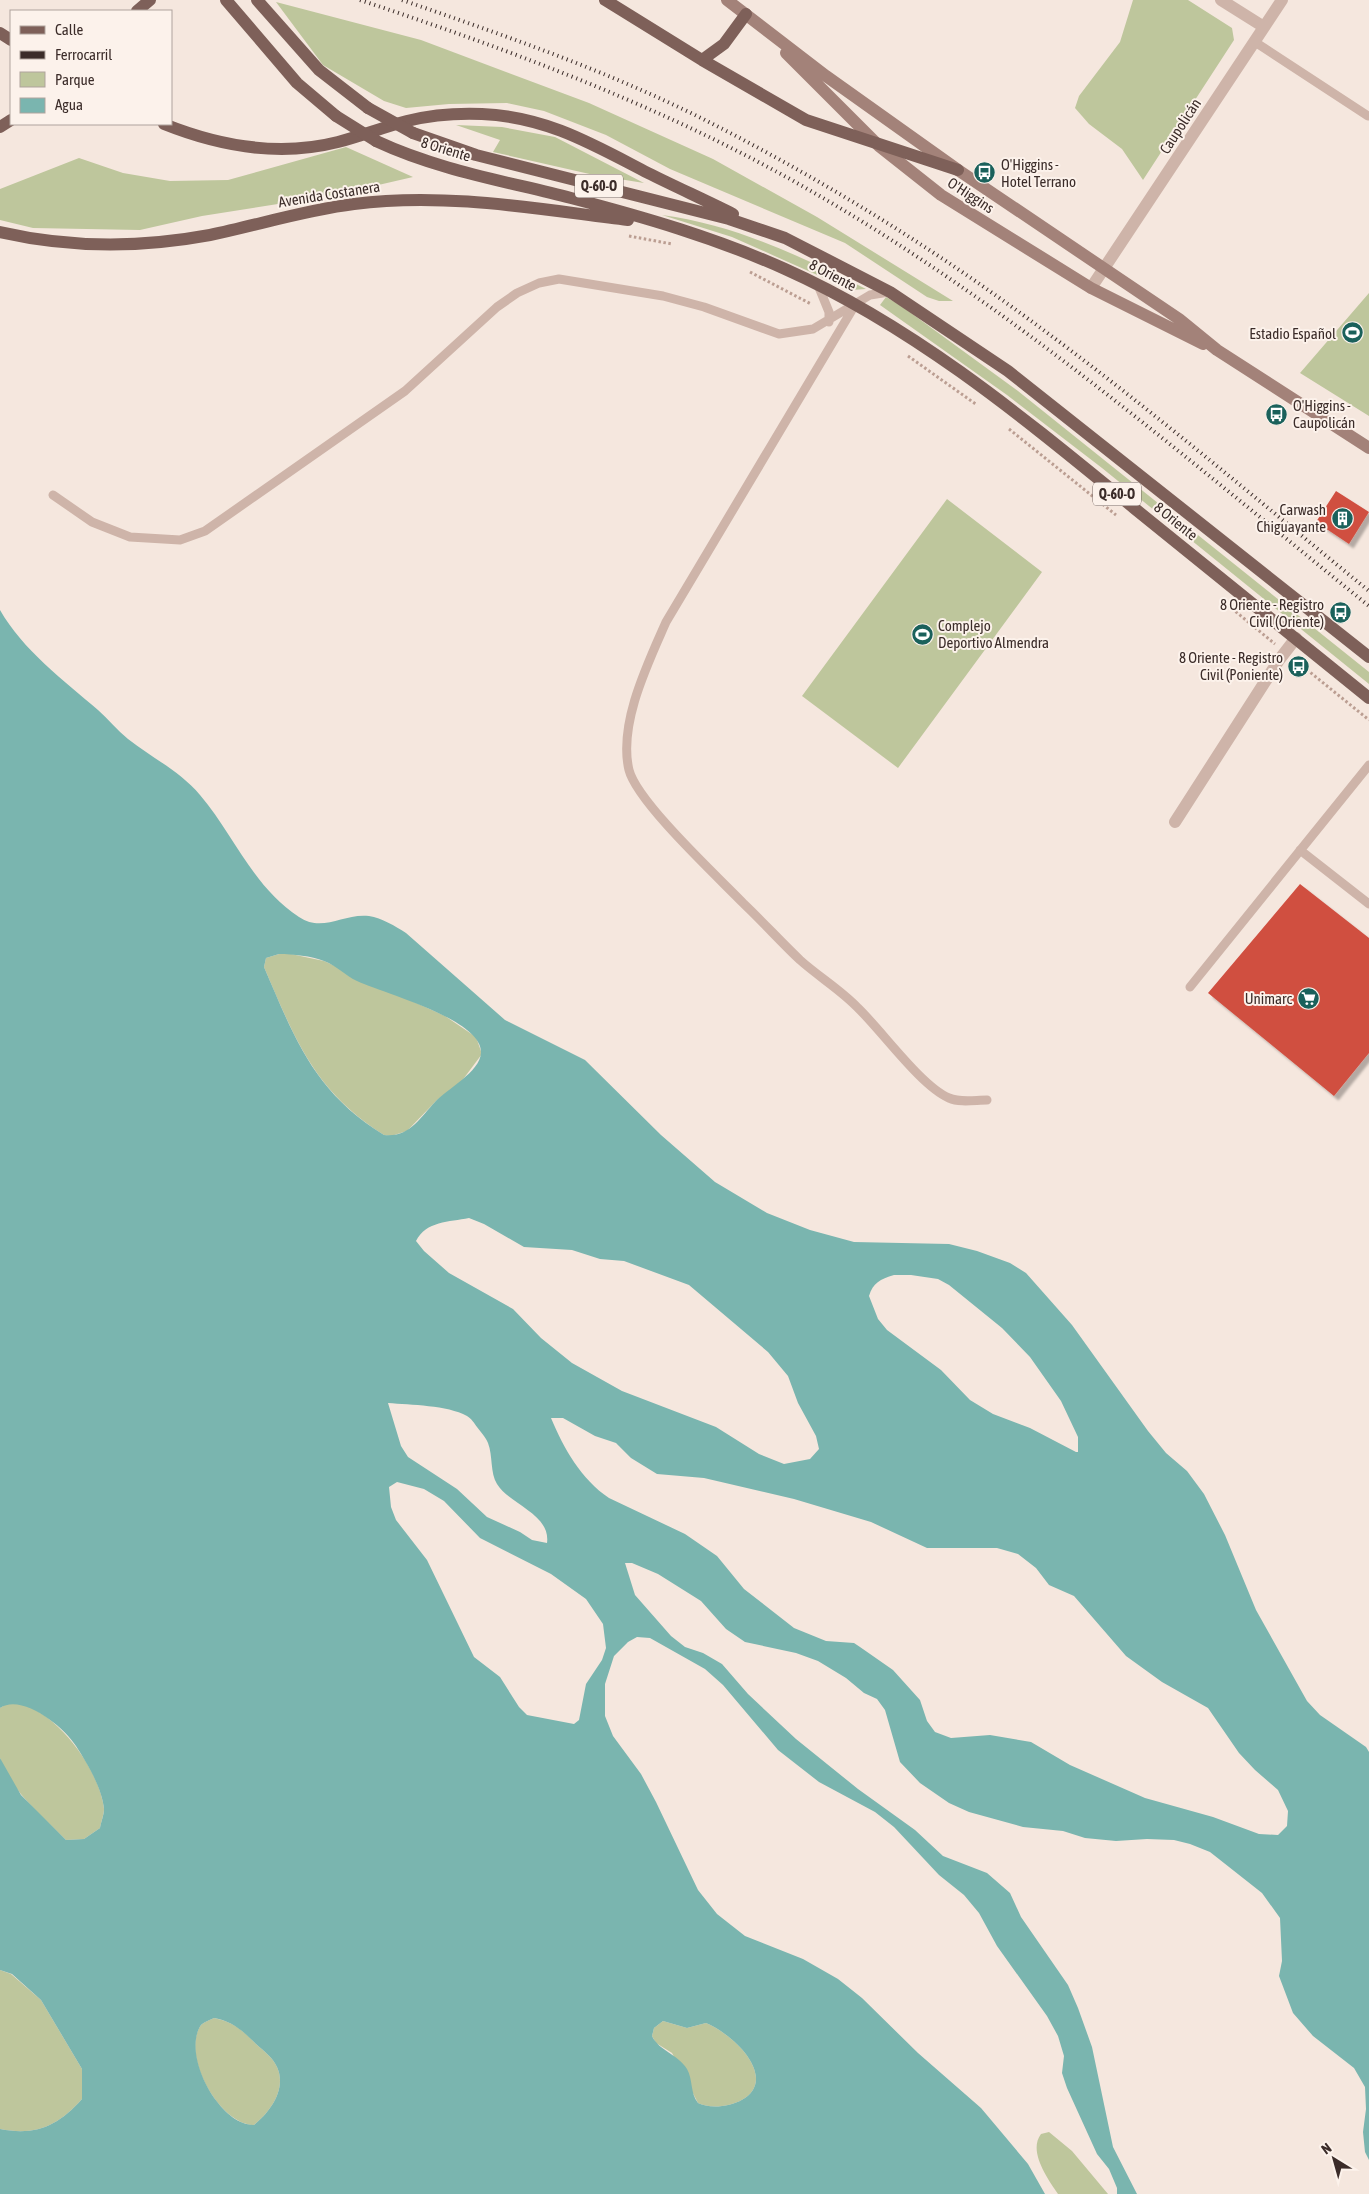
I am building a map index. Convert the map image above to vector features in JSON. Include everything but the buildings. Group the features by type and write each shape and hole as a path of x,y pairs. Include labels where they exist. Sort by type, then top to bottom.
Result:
{"main road":[{"path":"138,10 150,0"},
{"name":"8 Oriente","path":"226,0 297,83 336,116 376,141 440,166 570,198 665,225 742,250 818,285 914,339 1021,416 1369,698"},
{"name":"8 Oriente","path":"257,0 319,70 368,108 413,133 476,155 702,211 785,238 890,292 1008,371 1369,657"},
{"path":"605,0 702,60 806,120 879,146 958,170"},
{"name":"O'Higgins","path":"727,0 826,76 958,170 1179,319 1217,350 1369,448"},
{"path":"702,60 724,44 746,14"},
{"name":"O'Higgins","path":"746,14 879,146 940,195 1091,288 1217,350"},
{"path":"167,125 226,144 274,149 337,143 425,118 453,114 514,118 547,125 583,138 648,173 785,238"},
{"name":"Avenida Costanera","path":"0,232 70,243 143,244 209,235 328,208 378,201 424,199 484,202 665,225"}],"street":[{"path":"1220,0 1264,28"},
{"name":"Caupolicán","path":"1091,288 1282,0"},
{"path":"1175,822 1296,638"}],"lane":[{"path":"1255,42 1368,116"},
{"path":"53,495 92,522 130,536 180,540 205,531 405,391 497,307 517,293 539,283 559,279 663,296 704,307 779,334 813,329 855,306 870,295 890,292"},
{"path":"818,285 827,308 828,322"},
{"path":"855,306 666,622 648,664 632,713 627,738 627,756 630,772 641,792 683,842 800,960 858,1007 928,1083 949,1098 964,1101 987,1100"},
{"path":"1190,987 1369,765"},
{"path":"1300,850 1369,904"}],"path":[{"path":"622,235 676,244"},
{"path":"748,271 811,304 821,304 827,308"},
{"path":"901,352 982,408"},
{"path":"1005,426 1119,518"},
{"path":"1217,596 1369,720"}],"green space":[{"path":"1133,0 1188,0 1232,28 1234,40 1143,180 1122,149 1089,124 1075,108 1079,96 1120,42"},
{"path":"276,2 421,40 589,103 713,159 817,217 953,301 939,301 927,297 845,243 670,169 606,135 544,111 507,103 449,104 406,108 384,101 323,65"},
{"path":"456,125 502,127 555,137 644,183 594,175 493,152 500,140"},
{"path":"346,147 413,177 335,195 202,216 140,230 33,228 0,220 0,189 79,158 123,173 170,181 228,180"},
{"path":"662,215 716,226 767,243 866,289 851,290 732,237"},
{"name":"Estadio Español","path":"1369,293 1369,416 1300,373"},
{"path":"886,297 900,305 1018,391 1369,672 1369,684 1102,468 1007,395 880,305"},
{"name":"Complejo Deportivo Almendra","path":"947,499 1042,572 898,768 802,696"},
{"path":"279,954 291,954 324,961 445,1016 476,1037 482,1054 461,1082 437,1100 407,1131 391,1136 384,1135 360,1118 340,1100 309,1062 286,1017 264,967 266,958"},
{"path":"6,1704 21,1704 49,1719 63,1732 86,1762 101,1794 104,1813 100,1828 84,1839 66,1840 28,1802 5,1770 0,1758 0,1708"},
{"path":"0,1970 11,1974 41,2000 82,2069 82,2099 55,2122 35,2130 13,2131 0,2129"},
{"path":"214,2018 232,2024 242,2031 268,2055 277,2067 280,2075 278,2092 271,2107 254,2125 241,2122 228,2114 207,2086 200,2070 196,2053 196,2038 201,2025"},
{"path":"663,2021 687,2028 706,2023 730,2038 745,2053 754,2069 755,2087 750,2094 725,2106 706,2106 698,2103 672,2053 656,2043 652,2036 654,2028"},
{"path":"1049,2132 1072,2151 1108,2194 1058,2194 1044,2172 1038,2156 1037,2148 1041,2134"}],"water":[{"path":"0,610 9,625 44,664 98,710 128,739 192,786 212,810 256,876 283,905 299,917 316,923 325,923 350,917 369,916 384,920 406,933 505,1020 585,1060 661,1135 715,1182 767,1213 810,1230 854,1242 949,1244 977,1251 1010,1263 1026,1273 1072,1325 1148,1431 1166,1453 1187,1471 1204,1494 1225,1535 1256,1610 1307,1701 1320,1715 1366,1747 1369,1752 1369,2160 1365,2152 1363,2132 1366,2109 1365,2087 1354,2068 1313,2036 1293,2013 1279,1976 1282,1961 1280,1918 1262,1893 1210,1852 1190,1844 1174,1840 1116,1841 1085,1838 1063,1831 1023,1827 969,1812 949,1803 920,1783 900,1762 885,1710 877,1699 864,1693 846,1678 818,1661 796,1653 745,1642 726,1629 701,1601 658,1574 632,1563 625,1563 635,1595 671,1636 685,1647 703,1653 722,1664 748,1694 796,1739 858,1789 915,1830 943,1856 987,1873 1010,1893 1021,1917 1068,1985 1078,2008 1092,2047 1113,2147 1137,2194 1117,2194 1117,2188 1109,2169 1097,2154 1067,2088 1062,2073 1064,2056 1058,2036 1047,2016 997,1946 979,1913 964,1895 939,1875 894,1827 875,1812 819,1782 778,1750 723,1685 705,1669 650,1638 637,1637 628,1642 614,1656 605,1684 605,1716 613,1736 641,1774 656,1802 698,1890 717,1914 745,1936 803,1959 838,1979 862,1998 918,2053 981,2108 1028,2164 1045,2194 0,2194 0,2129 13,2131 35,2130 46,2127 64,2116 82,2099 82,2069 41,2000 12,1974 0,1970 0,1758 21,1795 66,1840 84,1839 100,1828 104,1809 97,1784 89,1768 76,1746 62,1730 31,1708 9,1705 0,1708","holes":["279,954 290,954 324,961 357,981 449,1018 466,1029 477,1041 481,1053 479,1060 475,1067 440,1097 413,1126 400,1133 384,1135 340,1101 323,1082 297,1040 264,967 266,958","469,1218 484,1224 524,1247 572,1250 600,1259 624,1261 689,1285 768,1352 788,1376 798,1403 816,1436 819,1449 810,1459 784,1464 759,1454 716,1427 622,1391 572,1363 541,1338 513,1309 449,1273 424,1251 416,1241 420,1234 439,1224","894,1275 911,1275 938,1279 949,1285 1002,1328 1030,1357 1061,1401 1078,1437 1078,1452 1030,1428 993,1414 970,1400 941,1370 887,1330 878,1319 869,1296 875,1285 885,1278","388,1403 439,1408 459,1412 467,1416 473,1421 488,1443 493,1475 497,1484 510,1498 528,1510 543,1524 547,1543 532,1540 520,1532 487,1517 457,1489 408,1457 401,1446","551,1418 563,1418 595,1436 616,1443 631,1458 657,1474 704,1478 794,1499 871,1522 927,1548 997,1548 1018,1554 1036,1568 1049,1585 1074,1596 1126,1656 1162,1682 1208,1708 1239,1753 1278,1790 1288,1811 1287,1826 1278,1835 1259,1834 1213,1817 1145,1798 1070,1765 1031,1742 990,1735 951,1738 935,1732 927,1721 920,1700 893,1670 854,1643 826,1641 794,1628 744,1589 717,1556 685,1534 609,1498 599,1490 582,1473 562,1441","397,1482 424,1489 444,1501 480,1538 551,1574 586,1599 603,1624 606,1648 602,1660 586,1684 579,1720 574,1724 527,1715 519,1707 500,1677 474,1657 427,1560 396,1520 391,1507 389,1487","214,2018 226,2021 237,2027 268,2055 277,2067 280,2075 278,2092 266,2114 254,2125 241,2122 229,2114 217,2102 207,2087 196,2053 196,2038 201,2025","663,2021 687,2028 706,2023 730,2038 745,2053 754,2069 755,2087 743,2099 725,2106 706,2106 698,2103 695,2099 687,2069 679,2060 659,2045 652,2036 654,2028"]}],"railway":[{"path":"360,0 531,60 642,106 751,158 879,232 953,281 1095,385 1369,606"},
{"path":"402,0 553,54 665,101 779,159 894,227 969,276 1098,371 1369,591"}],"place":[{"name":"O'Higgins - Hotel Terrano","path":"985,173"},
{"name":"Estadio Español","path":"1352,333"},
{"name":"O'Higgins - Caupolicán","path":"1277,414"},
{"name":"Carwash Chiguayante","path":"1342,518"},
{"name":"8 Oriente - Registro Civil (Oriente)","path":"1340,613"},
{"name":"Complejo Deportivo Almendra","path":"922,634"},
{"name":"8 Oriente - Registro Civil (Poniente)","path":"1299,666"},
{"name":"Unimarc","path":"1308,998"}]}
